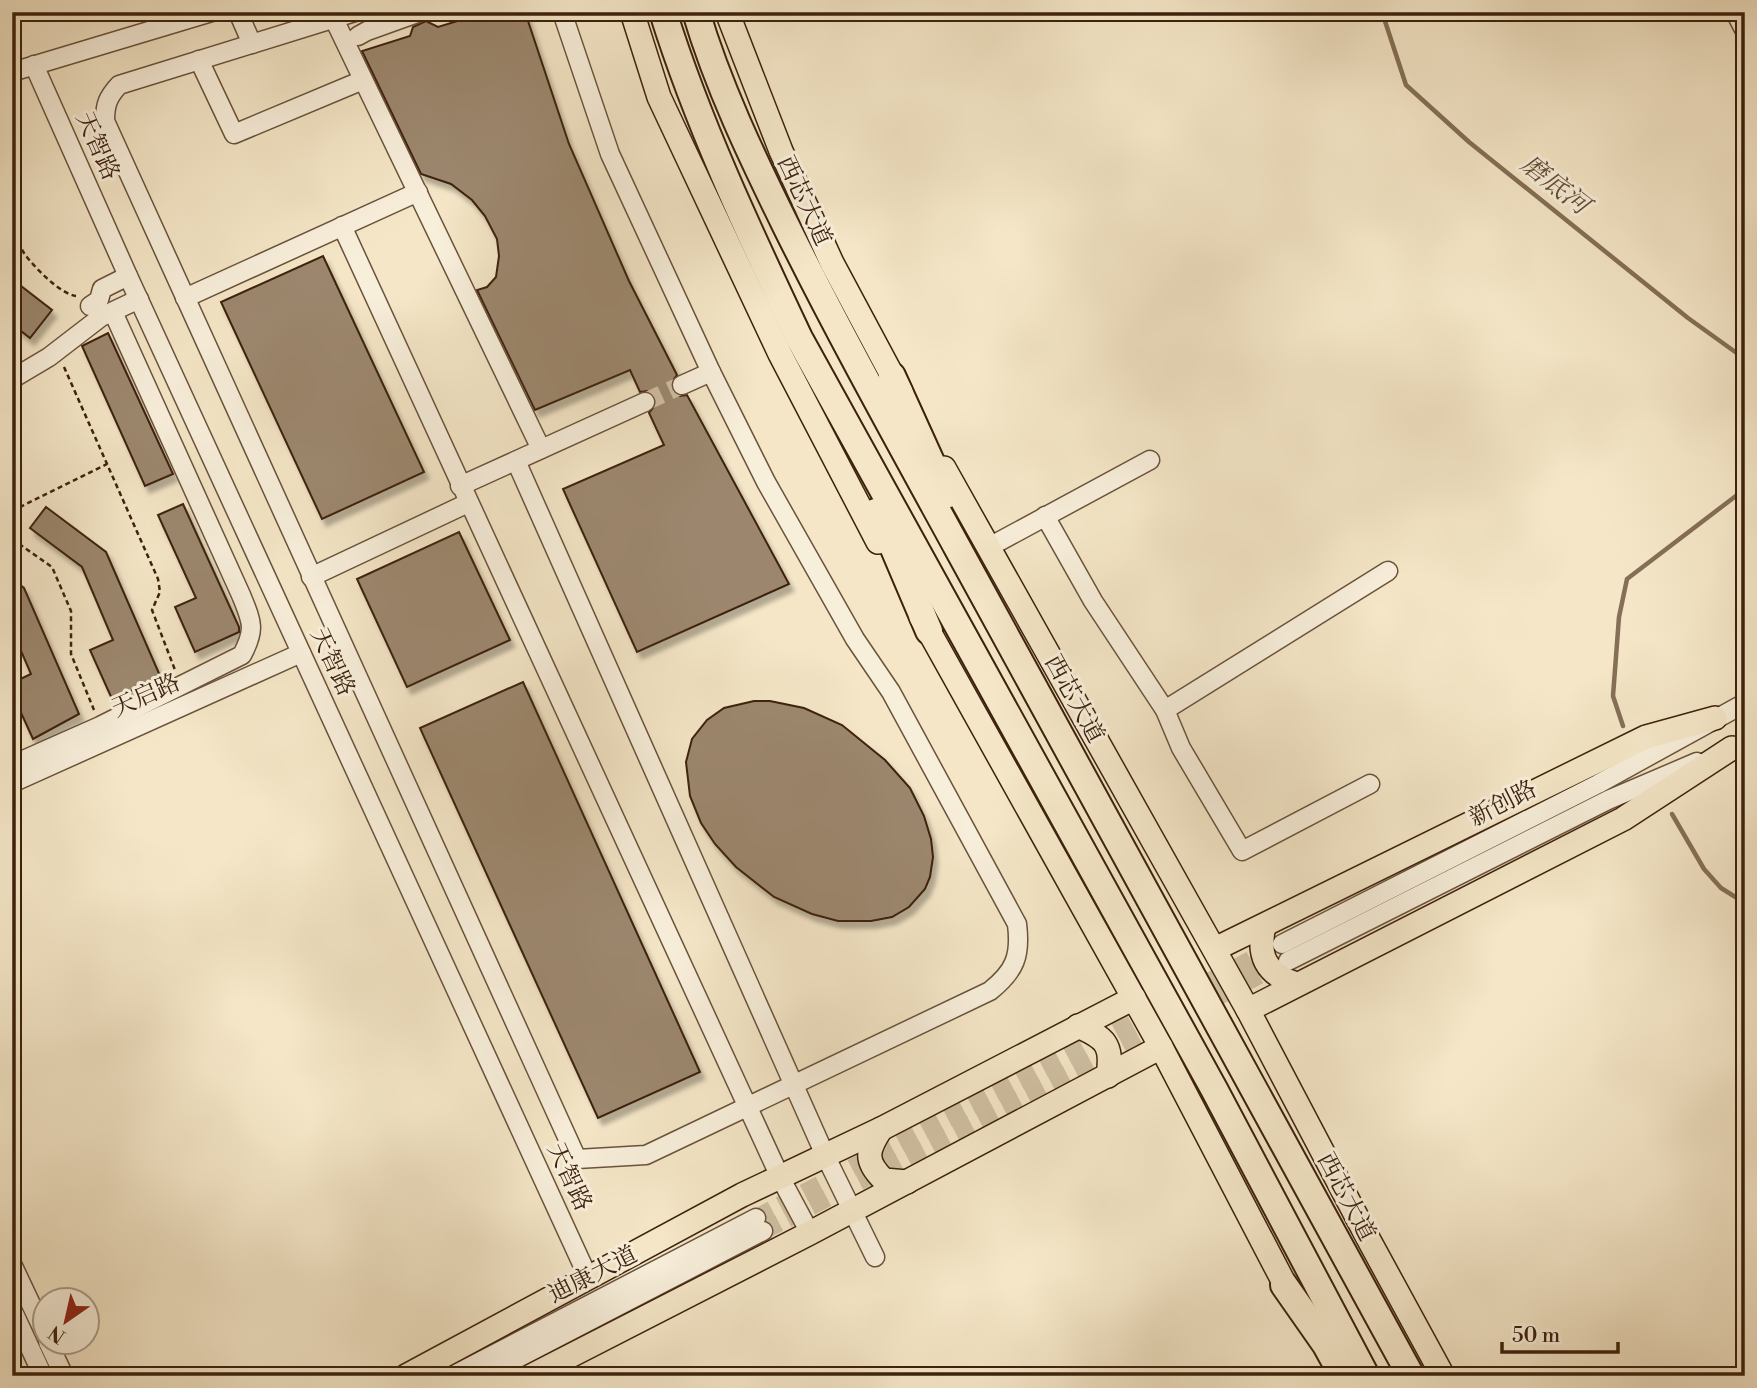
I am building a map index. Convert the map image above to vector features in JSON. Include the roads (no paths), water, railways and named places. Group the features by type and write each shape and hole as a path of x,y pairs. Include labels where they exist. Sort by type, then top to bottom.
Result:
{"highway":[{"path":"663,12 710,140 752,239 799,338 844,449 892,544 929,631"},
{"name":"西芯大道","path":"696,12 709,55 766,185 808,271 1412,1376"},
{"path":"799,338 1214,1089 1366,1376"},
{"path":"892,376 1030,681"},
{"path":"1284,1285 1326,1345 1343,1376"}],"main road":[{"path":"632,12 659,97 780,354 869,526 1134,998 1333,1376"},
{"name":"西芯大道","path":"727,12 786,164 832,263 892,376 1215,949 1443,1376"},
{"path":"1215,949 1647,737 1715,718"},
{"path":"1248,1010 1623,819 1738,744"},
{"path":"1264,926 1260,944 1270,967 1279,978 1296,984"},
{"path":"405,1376 742,1195 881,1129 1134,998"},
{"path":"1078,1026 1099,1035 1107,1044 1110,1058 1108,1076"},
{"path":"531,1376 1161,1048"},
{"path":"881,1129 869,1154 871,1166 884,1180 907,1182"}],"street":[{"path":"12,72 212,12"},
{"path":"238,12 252,44"},
{"path":"355,12 119,85 109,96 105,107 105,121 577,1159 646,1155 990,991 1005,980 1014,966 1019,942 1017,924 891,692 855,639 772,493 711,372 610,154 562,12"},
{"path":"358,36 420,12"},
{"path":"1735,12 1745,31"},
{"path":"334,19 541,449"},
{"path":"199,60 234,134 363,80"},
{"name":"天智路","path":"34,65 128,276 588,1277"},
{"path":"185,298 418,192"},
{"path":"342,226 747,1107 810,1233"},
{"path":"12,765 100,726 242,655 252,636 252,623 101,306 102,289 128,276"},
{"path":"12,379 57,351 101,306 139,299"},
{"path":"682,384 711,372"},
{"path":"460,486 645,402"},
{"path":"989,547 1150,460"},
{"path":"516,461 825,1155 875,1257"},
{"path":"311,577 468,503"},
{"path":"1045,516 1093,601 1165,710 1181,748 1242,851 1370,783"},
{"path":"1165,710 1388,571"},
{"name":"天启路","path":"12,783 301,653"},
{"name":"新创路","path":"1738,744 1608,800 1285,952 1745,703"},
{"name":"迪康大道","path":"452,1376 760,1225 483,1376"},
{"path":"12,1264 32,1306"},
{"path":"12,1309 43,1376"},
{"path":"55,1356 64,1376"}],"waterway":[{"name":"磨底河","path":"1382,12 1406,85 1469,142 1688,318 1745,359"},
{"name":"磨底河","path":"1623,726 1613,696 1619,617 1627,579 1745,489"},
{"name":"磨底河","path":"1672,814 1704,869 1721,888 1745,903"}],"tunnel":[{"path":"645,402 682,385"},
{"path":"756,1218 1272,949"},
{"path":"763,1231 1279,965"}]}
